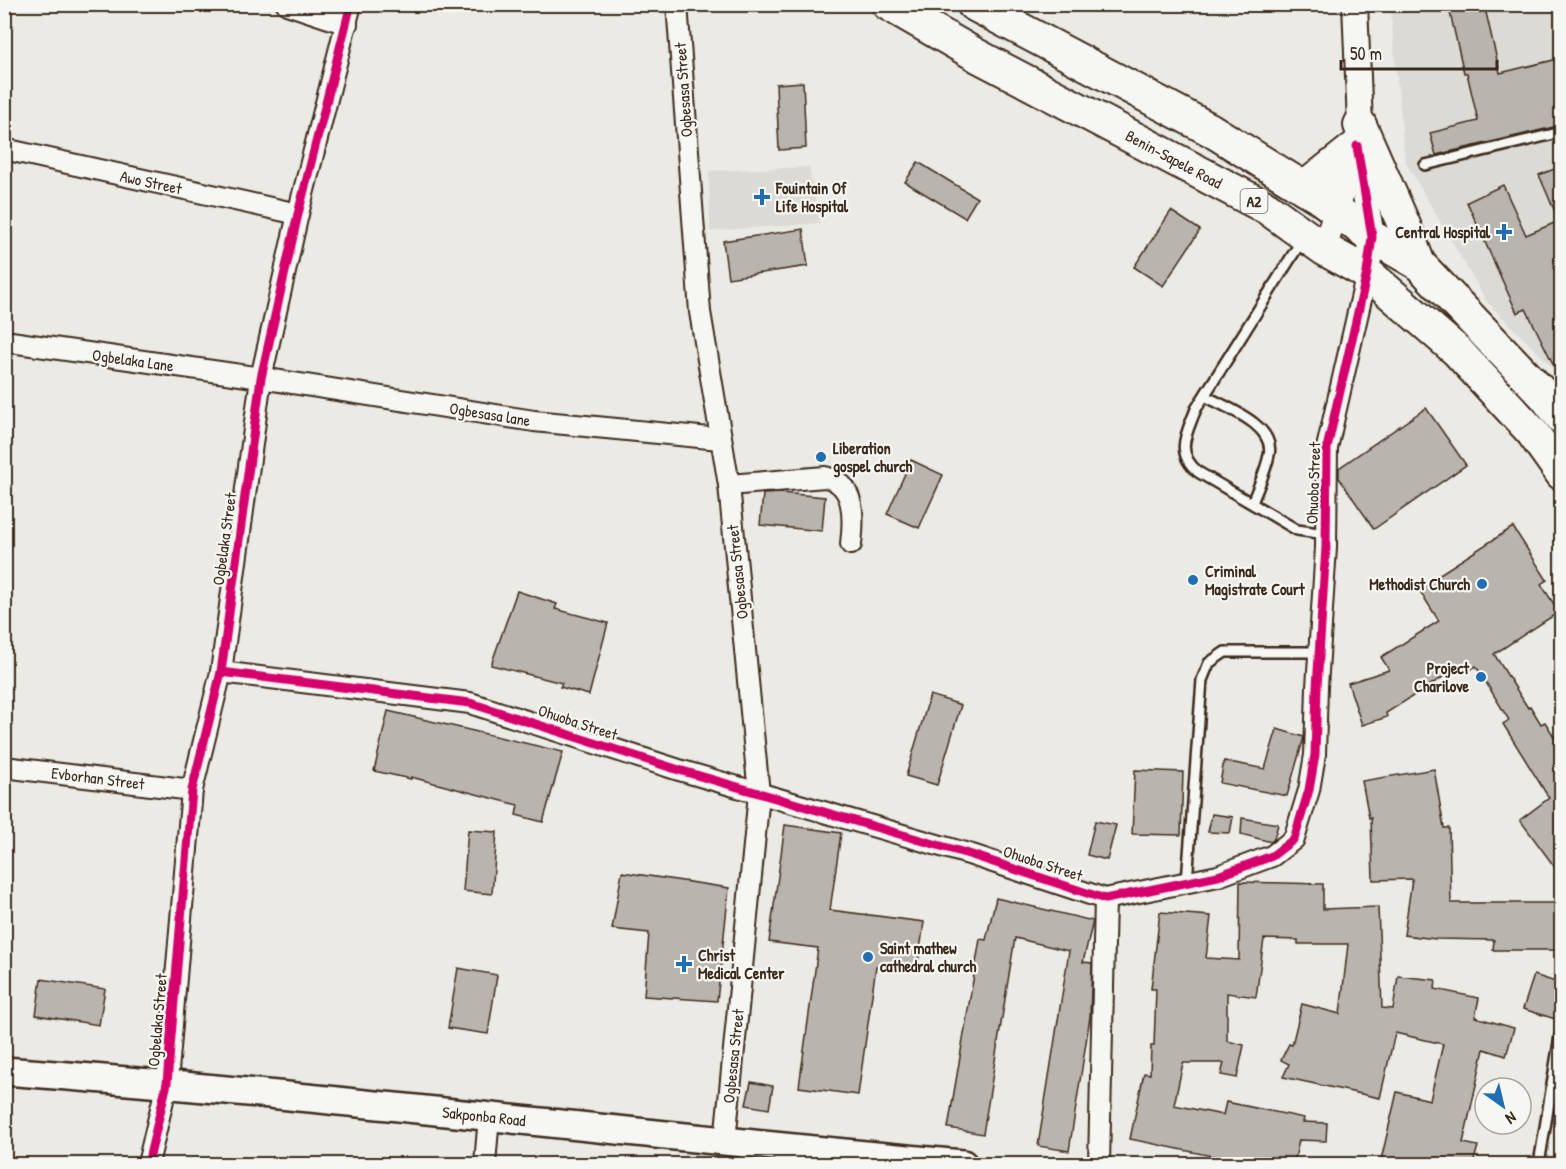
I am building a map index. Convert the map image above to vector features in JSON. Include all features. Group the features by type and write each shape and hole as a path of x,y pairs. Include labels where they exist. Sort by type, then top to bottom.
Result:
{"highway":[{"name":"Benin-Sapele Road","path":"888,4 978,56 1267,208 1315,242 1367,273 1457,351 1532,432 1562,474"},
{"name":"A2","path":"973,4 1211,130 1304,188 1372,237 1419,264 1545,396 1562,418"},
{"path":"1304,188 1359,136 1404,225 1419,264"}],"main road":[{"name":"Sakponba Road","path":"4,1071 167,1083 489,1116 738,1149 963,1164"}],"street":[{"path":"287,4 349,14"},
{"name":"Ogbesasa Street","path":"677,4 700,312 729,486 759,794 738,1149"},
{"path":"1355,4 1359,136 1372,237 1367,273"},
{"name":"Ogbelaka Street","path":"148,1164 167,1083 192,790 221,672 261,378 298,214 349,14"},
{"path":"1315,242 1337,212 1359,136"},
{"name":"Awo Street","path":"4,149 298,214"},
{"name":"Ohuoba Street","path":"221,672 470,703 759,794 972,855 1105,899 1218,876 1272,856 1294,839 1310,790 1315,755 1326,534 1327,448 1367,273"},
{"name":"Ogbelaka Lane","path":"4,341 261,378"},
{"name":"Ogbesasa lane","path":"261,378 534,421 720,439"},
{"path":"729,486 825,477 836,479 850,496 853,517 851,544"},
{"name":"Evborhan Street","path":"4,767 192,790"},
{"path":"1099,1164 1105,899"},
{"path":"485,1164 489,1116"}],"lane":[{"path":"1425,165 1562,132"},
{"path":"1315,242 1196,408 1184,439 1186,459 1198,472 1297,530 1326,534"},
{"path":"1205,396 1250,420 1267,436 1270,453 1252,503"},
{"path":"1187,882 1202,680 1209,663 1225,652 1320,652"},
{"path":"1539,1164 1560,1036"}],"shaded area":[{"name":"Central Hospital","path":"1390,5 1561,5 1561,376 1487,302 1405,161"},
{"name":"Fouintain Of Life Hospital","path":"809,167 820,223 710,231 709,171"}],"building":[{"path":"1448,4 1484,4 1500,73 1562,58 1562,125 1436,155 1430,133 1478,121"},
{"path":"803,82 806,148 779,150 776,84"},
{"path":"918,162 977,198 965,218 905,182"},
{"path":"1562,166 1562,382 1526,309 1517,313 1467,202 1503,185 1526,235 1559,221 1539,175"},
{"path":"1171,211 1200,230 1163,286 1134,267"},
{"path":"803,229 808,266 728,278 723,241"},
{"path":"1426,408 1466,465 1374,529 1339,478 1339,468"},
{"path":"911,460 943,475 919,528 887,514"},
{"path":"781,493 825,497 822,531 760,525 763,494"},
{"path":"1513,527 1547,580 1541,584 1559,612 1494,654 1528,708 1530,706 1541,724 1545,722 1562,749 1562,877 1520,820 1549,798 1503,724 1509,720 1476,666 1470,670 1465,663 1386,713 1387,717 1362,725 1348,683 1389,670 1381,657 1439,621 1418,588"},
{"path":"517,591 557,604 555,609 608,623 589,695 560,687 562,683 491,665"},
{"path":"930,695 961,705 937,785 906,776"},
{"path":"388,711 563,752 543,822 516,815 518,805 411,777 411,779 374,771"},
{"path":"1277,729 1304,737 1287,796 1220,783 1224,761 1265,769"},
{"path":"1434,769 1444,828 1449,828 1451,903 1562,903 1562,950 1493,950 1494,940 1436,939 1404,935 1412,879 1373,880 1371,817 1369,818 1362,781"},
{"path":"1135,770 1183,772 1181,835 1132,834"},
{"path":"1212,814 1233,817 1230,833 1208,832"},
{"path":"1242,818 1278,824 1274,839 1271,842 1241,834"},
{"path":"1095,821 1116,825 1107,860 1087,855"},
{"name":"Saint mathew cathedral church","path":"785,825 841,833 830,910 924,922 917,971 876,966 858,1095 799,1087 818,948 769,942"},
{"path":"468,830 497,832 492,894 463,891"},
{"name":"Christ Medical Center","path":"622,872 729,888 717,1001 644,996 649,933 612,929"},
{"path":"1240,882 1323,884 1323,909 1378,907 1382,1008 1393,1009 1398,976 1436,980 1435,989 1479,998 1475,1017 1514,1028 1506,1056 1484,1049 1478,1076 1473,1076 1473,1098 1463,1143 1478,1146 1473,1164 1400,1164 1381,1160 1397,1092 1430,1100 1443,1044 1395,1033 1380,1098 1283,1077 1289,1064 1281,1060 1289,1044 1292,1045 1302,1004 1340,1014 1348,944 1298,944 1298,940 1264,939 1256,997 1227,993 1227,1041 1244,1045 1237,1078 1221,1075 1224,1063 1183,1063 1174,1105 1223,1115 1226,1102 1304,1118 1303,1122 1327,1123 1326,1141 1299,1140 1294,1164 1264,1158 1262,1164 1240,1164 1241,1162 1130,1139 1144,1073 1150,1074 1151,1046 1154,1046 1156,989 1151,989 1160,912 1211,916 1206,958 1239,960"},
{"path":"996,898 1093,921 1083,962 1092,963 1090,1017 1069,1151 1038,1146 1069,951 1015,938 983,1134 948,1128 980,939 986,940"},
{"path":"458,968 497,975 488,1034 448,1028"},
{"path":"1534,975 1562,984 1562,1021 1523,1009"},
{"path":"41,979 105,989 99,1025 36,1015"},
{"path":"751,1082 773,1086 769,1109 746,1105"}],"cycle path":[{"path":"148,1164 167,1083 192,790 221,672 261,378 298,214 351,4"},
{"path":"221,672 470,703 679,770 972,855 1105,899 1218,876 1272,856 1294,839 1309,790 1315,755 1326,547 1327,448 1367,273 1372,237 1357,146"}],"place":[{"name":"Fouintain Of Life Hospital","path":"762,197"},
{"name":"Central Hospital","path":"1504,232"},
{"name":"Liberation gospel church","path":"821,457"},
{"name":"Criminal Magistrate Court","path":"1193,580"},
{"name":"Methodist Church","path":"1482,584"},
{"name":"Project Charilove","path":"1481,677"},
{"name":"Saint mathew cathedral church","path":"868,957"},
{"name":"Christ Medical Center","path":"684,964"}]}
